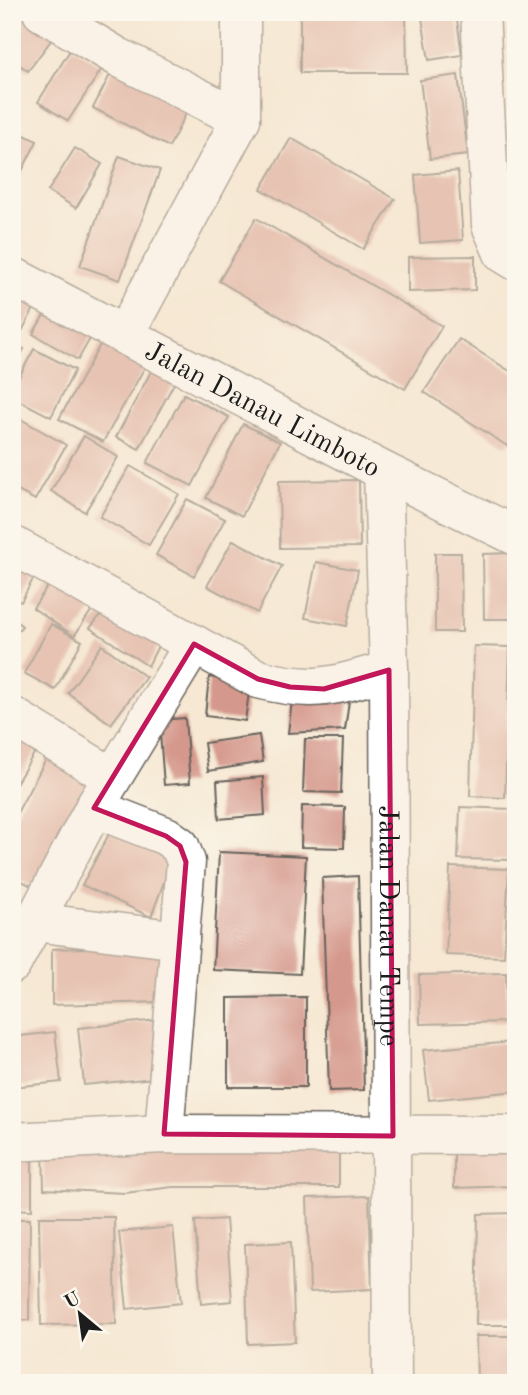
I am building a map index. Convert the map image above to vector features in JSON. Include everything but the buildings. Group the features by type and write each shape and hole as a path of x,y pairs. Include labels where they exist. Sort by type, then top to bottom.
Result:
{"street":[{"path":"42,12 118,57 241,119"},
{"path":"125,334 241,119 241,12"},
{"path":"480,12 491,225 503,253 516,261"},
{"name":"Jalan Danau Limboto","path":"12,276 383,471 516,536"},
{"name":"Jalan Danau Tempe","path":"383,471 389,670 392,1383"},
{"path":"12,545 258,679 290,687 324,689 389,670"},
{"path":"12,964 103,792 194,644"},
{"path":"12,716 103,792 180,846 186,862 164,1134"},
{"path":"34,922 180,940"},
{"path":"12,1142 164,1134 516,1135"}],"highlighted area":[{"path":"194,644 258,679 290,687 324,689 389,670 393,1136 164,1134 186,862 180,846 166,836 94,808"}]}
